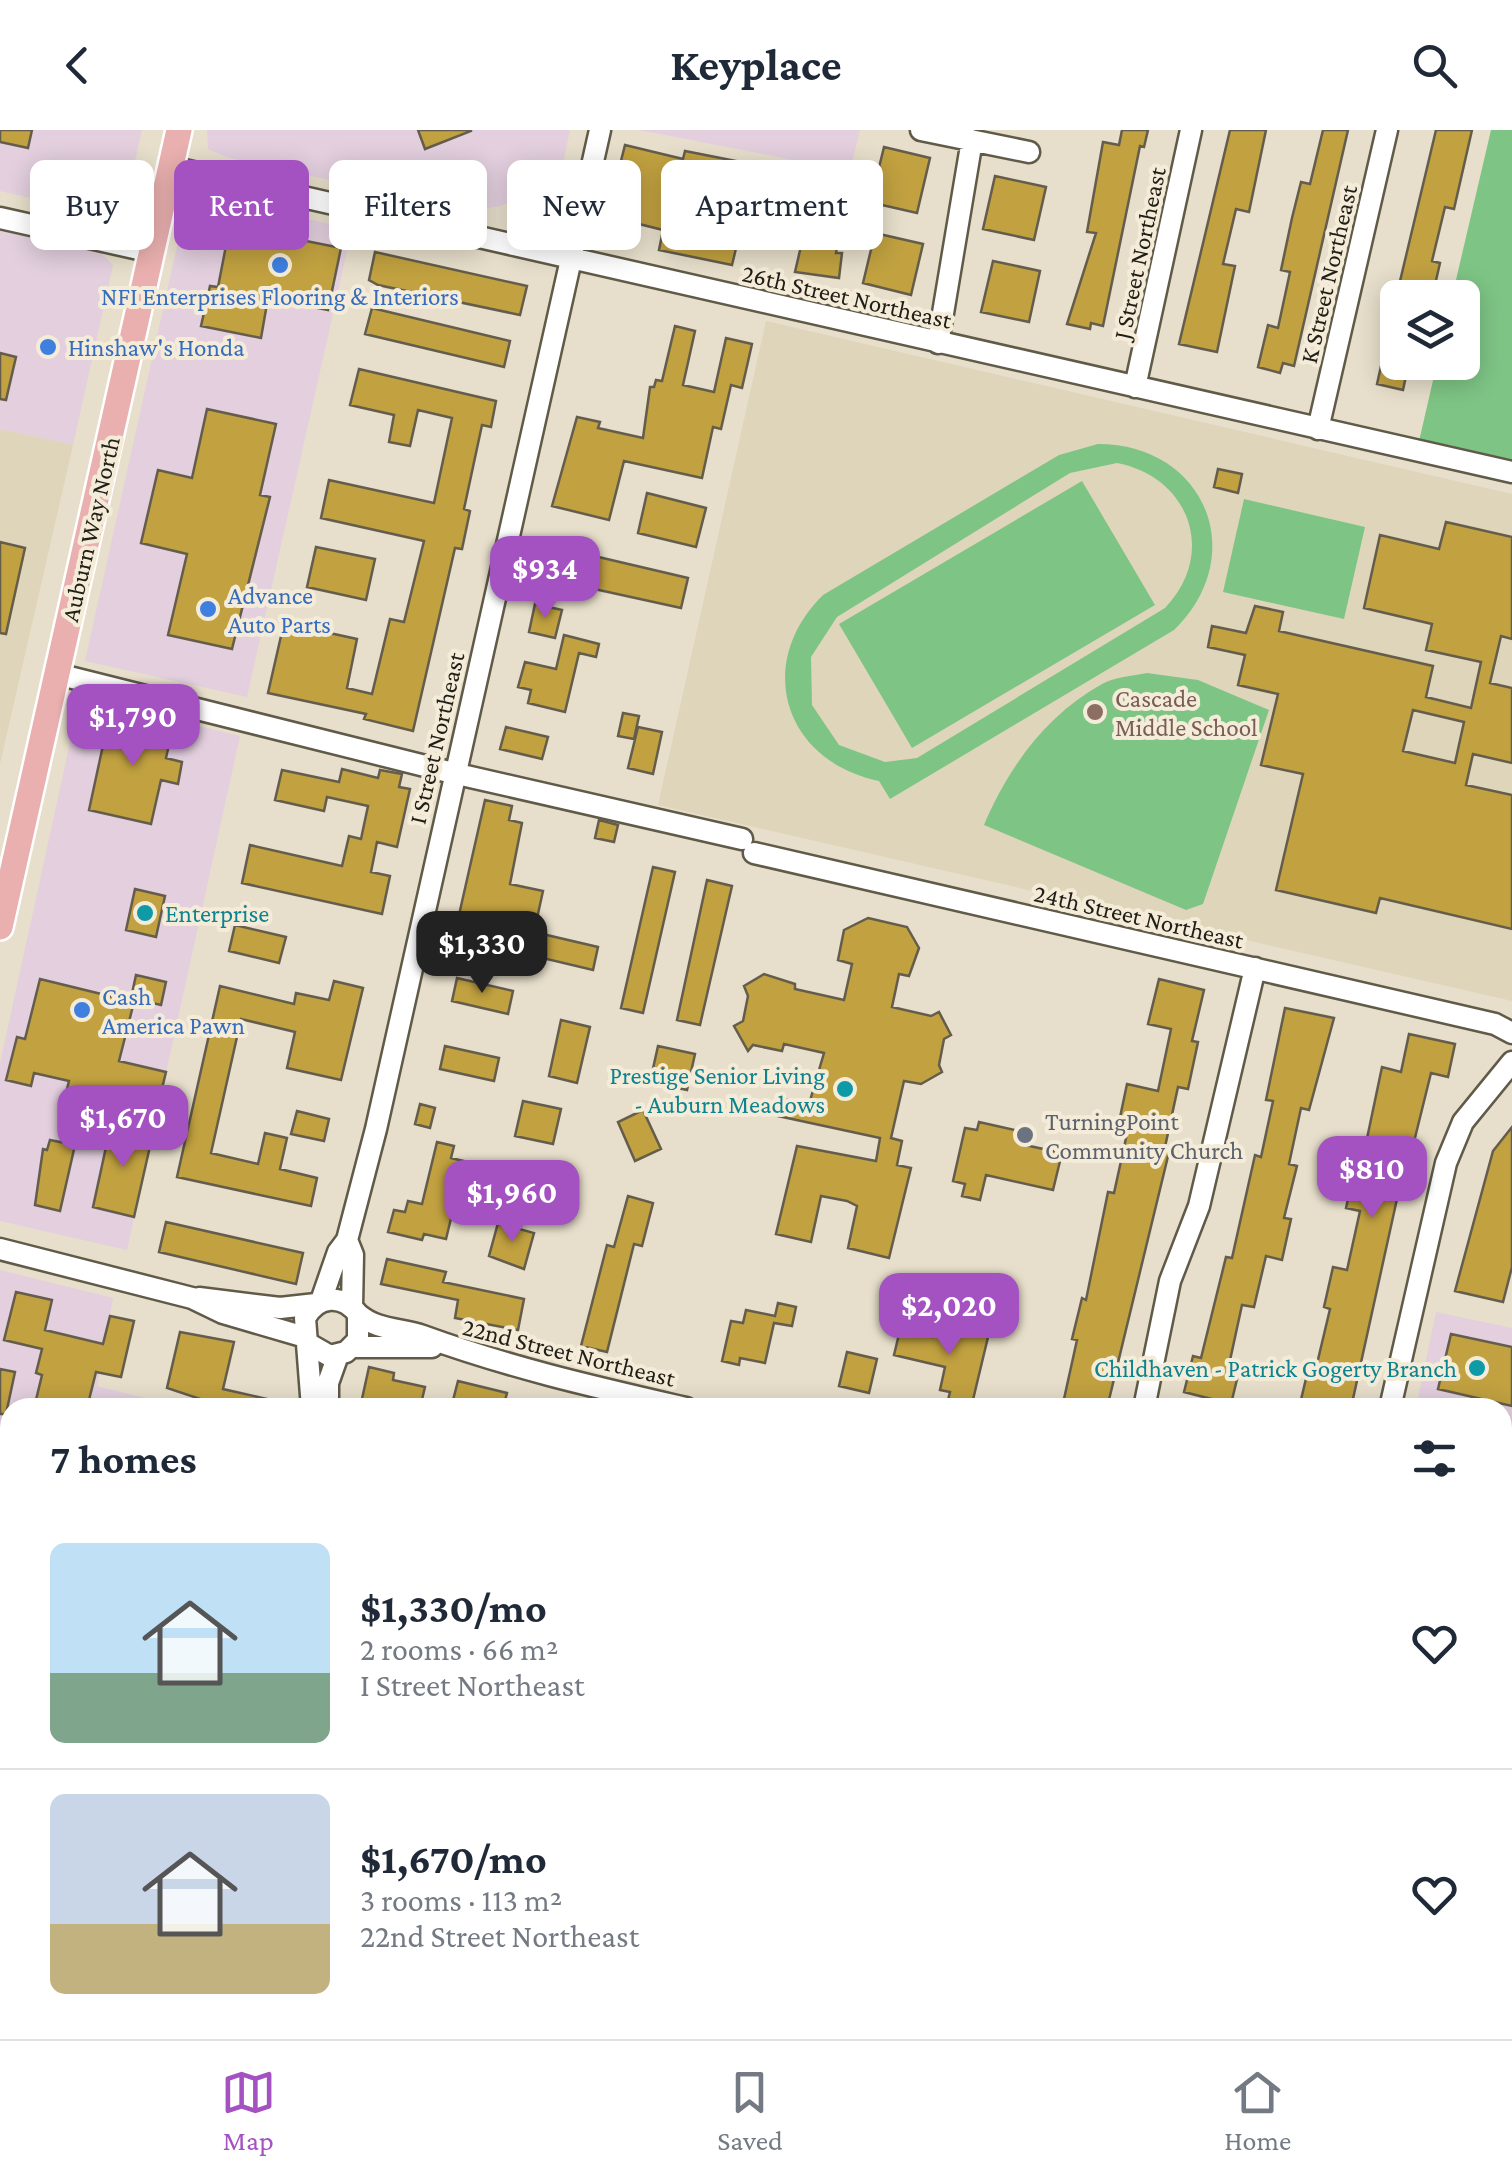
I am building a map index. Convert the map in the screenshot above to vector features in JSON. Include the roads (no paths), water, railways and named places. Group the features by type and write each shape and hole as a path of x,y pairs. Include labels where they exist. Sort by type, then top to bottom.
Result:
{"main road":[{"name":"Auburn Way North","path":"0,928 180,130"}],"street":[{"name":"I Street Northeast","path":"311,1398 306,1318 319,1303 338,1252 347,1240 376,1129 600,130"},
{"path":"921,130 1029,152"},
{"name":"J Street Northeast","path":"1135,387 1191,130"},
{"name":"K Street Northeast","path":"1318,429 1387,130"},
{"path":"938,342 972,140"},
{"name":"26th Street Northeast","path":"171,167 1512,472"},
{"path":"0,218 152,252"},
{"name":"24th Street Northeast","path":"57,674 748,846 1495,1024 1512,1033"},
{"path":"1146,1398 1170,1282 1199,1206 1255,968"},
{"path":"1392,1398 1446,1163 1462,1122 1512,1062"},
{"name":"I Street Northeast","path":"328,1398 328,1383 360,1332 347,1240"},
{"path":"0,1248 192,1298 280,1308 337,1300 355,1311"},
{"path":"192,1298 223,1313 307,1340 322,1354 346,1351"},
{"name":"22nd Street Northeast","path":"355,1311 382,1328 424,1336 439,1346 646,1398"},
{"name":"22nd Street Northeast","path":"346,1351 421,1350 439,1346"}],"place":[{"name":"NFI Enterprises Flooring & Interiors","path":"280,265"},
{"name":"Hinshaw's Honda","path":"48,347"},
{"name":"Advance Auto Parts","path":"208,609"},
{"name":"Cascade Middle School","path":"1095,712"},
{"name":"Enterprise","path":"145,913"},
{"name":"Cash America Pawn","path":"82,1010"},
{"name":"Prestige Senior Living - Auburn Meadows","path":"845,1089"},
{"name":"TurningPoint Community Church","path":"1025,1135"},
{"name":"Childhaven - Patrick Gogerty Branch","path":"1477,1368"}]}
